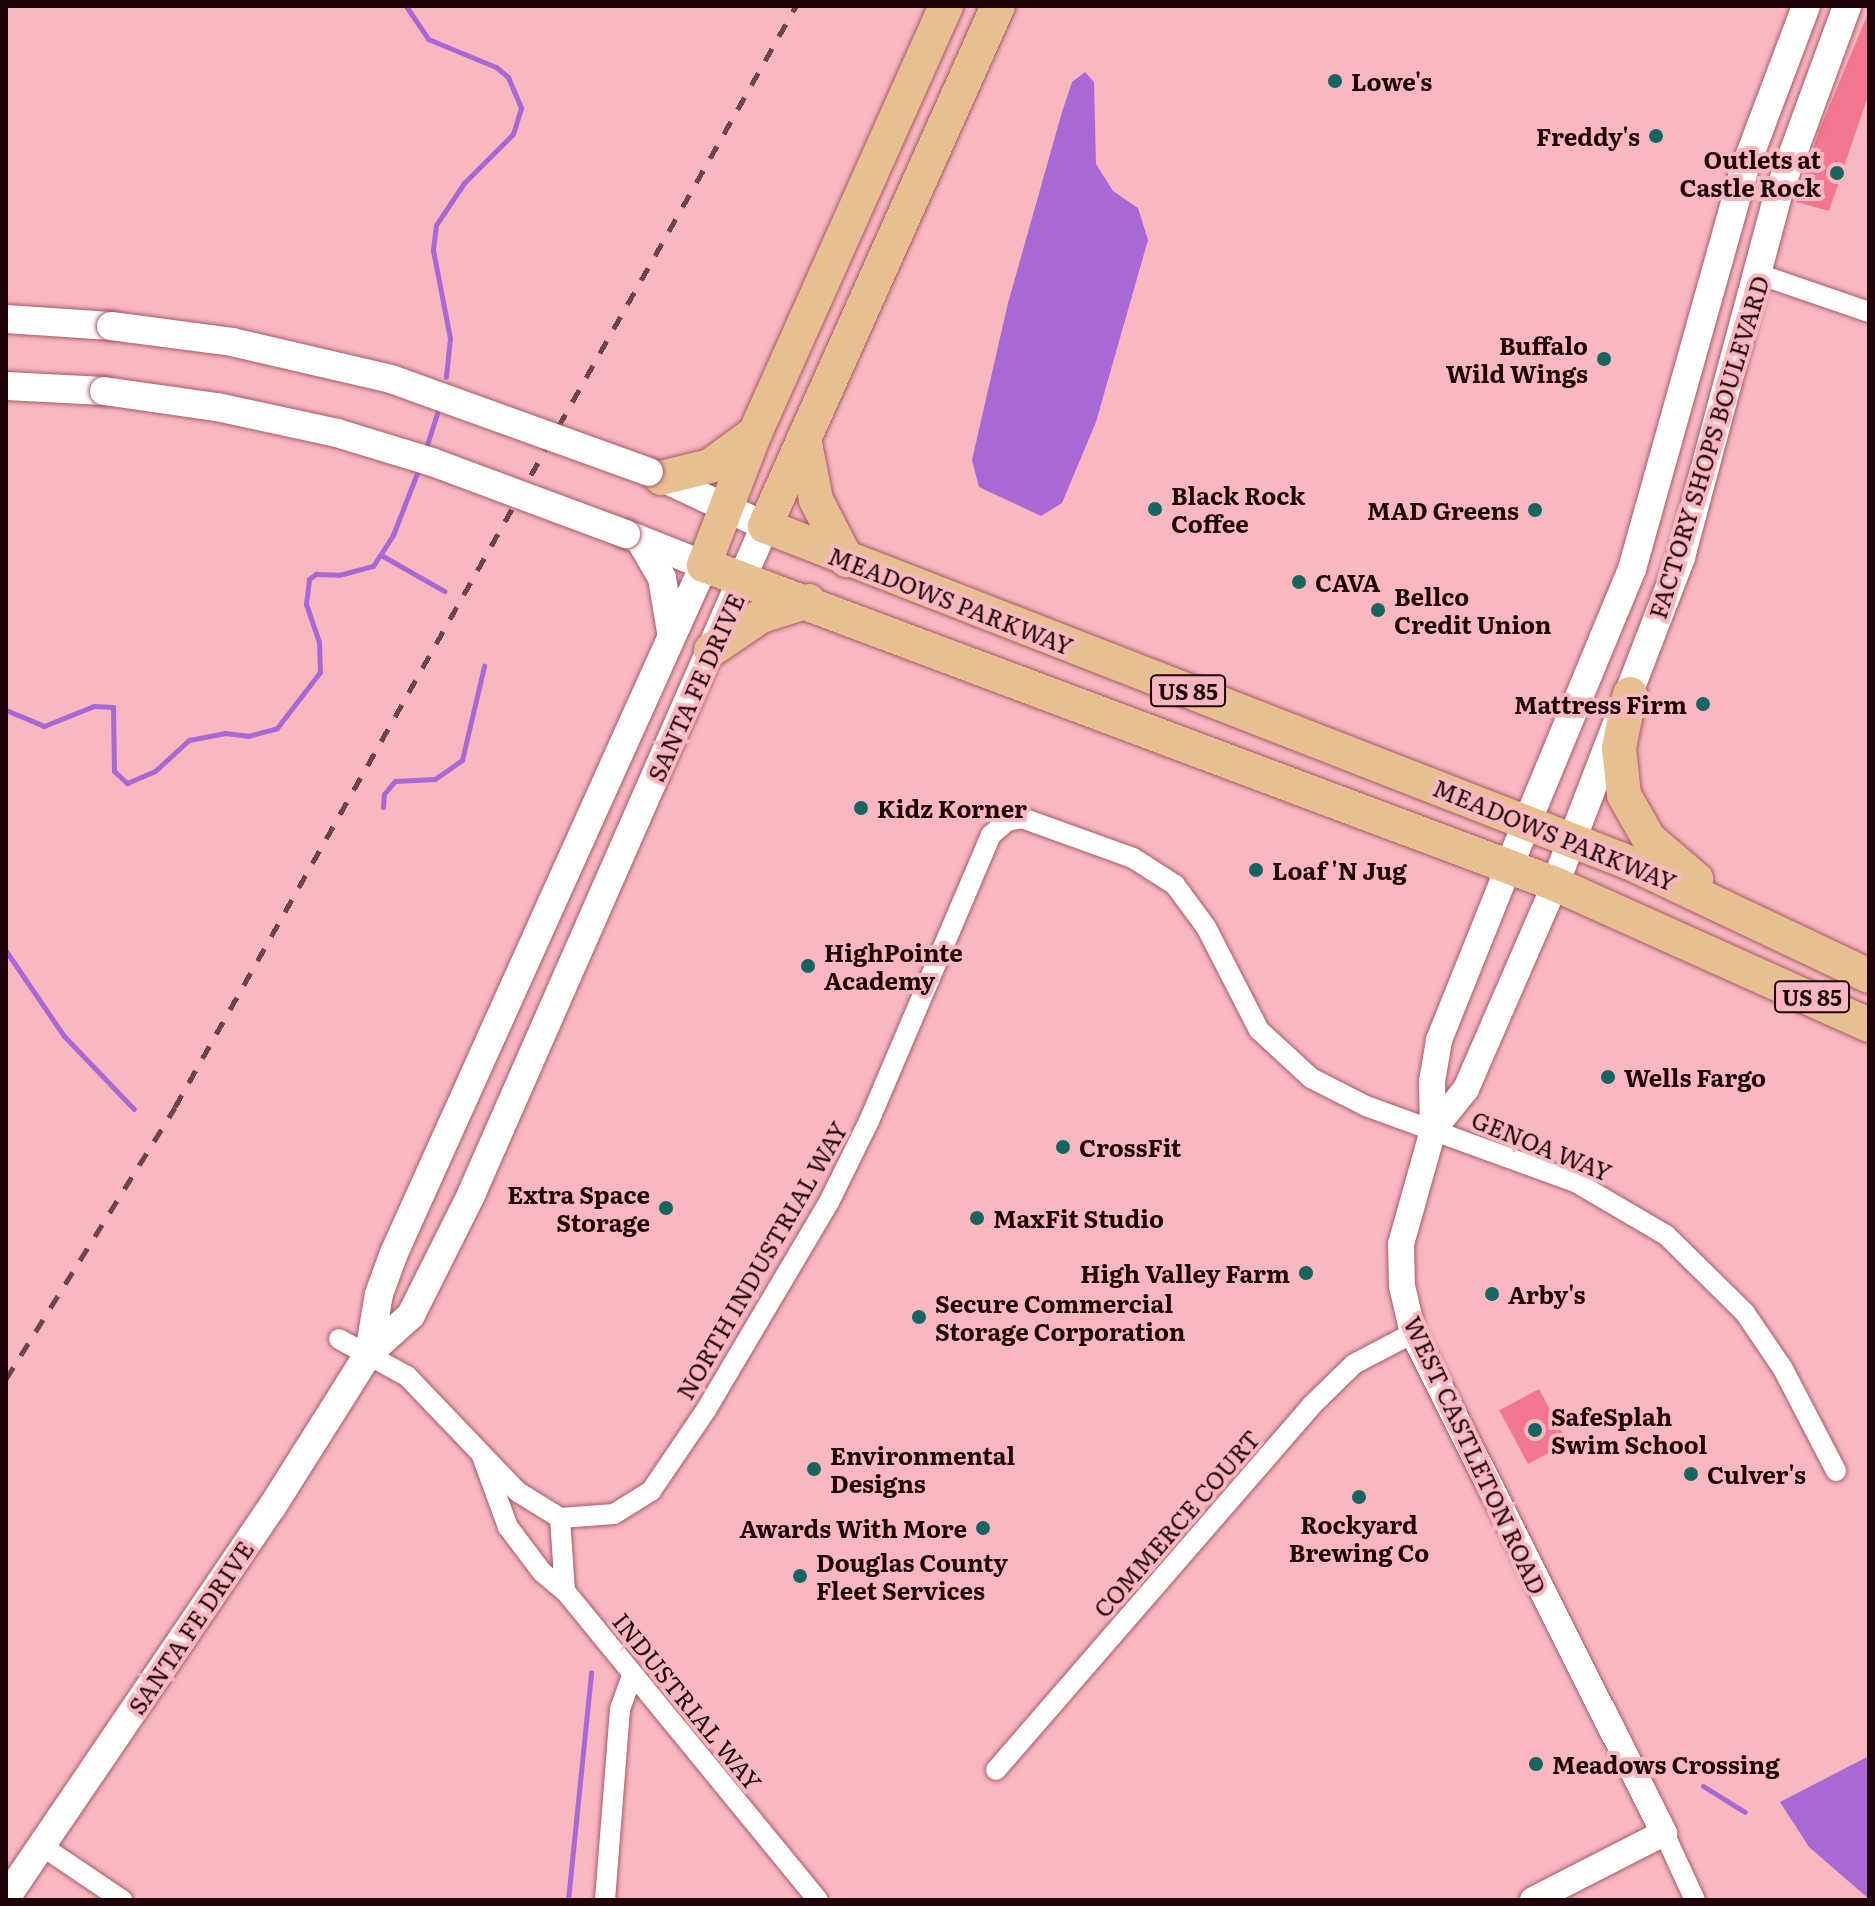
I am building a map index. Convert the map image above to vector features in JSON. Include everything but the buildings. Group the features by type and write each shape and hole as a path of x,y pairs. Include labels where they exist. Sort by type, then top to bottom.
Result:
{"highway":[{"name":"SANTA FE DRIVE","path":"704,565 755,433 946,6"},
{"name":"SANTA FE DRIVE","path":"765,526 998,6"},
{"path":"655,475 710,466 755,433"},
{"path":"804,437 816,500 847,560"},
{"name":"MEADOWS PARKWAY","path":"765,526 1573,840 1741,913 1869,976"},
{"name":"MEADOWS PARKWAY","path":"704,565 809,601 1555,884 1869,1025"},
{"path":"711,650 761,616 809,601"},
{"path":"1630,694 1618,769 1633,815 1667,856 1741,913"}],"main road":[{"name":"FACTORY SHOPS BOULEVARD","path":"1509,866 1632,569 1743,173 1806,6"},
{"name":"FACTORY SHOPS BOULEVARD","path":"1555,884 1681,557 1761,275 1793,145 1847,6"},
{"name":"MEADOWS PARKWAY","path":"6,319 111,326 232,342 391,379 655,475 765,526"},
{"name":"MEADOWS PARKWAY","path":"6,386 104,391 217,407 337,433 432,462 704,565"},
{"name":"SANTA FE DRIVE","path":"6,1898 272,1507 369,1353 411,1315 444,1253 765,526"},
{"path":"633,537 662,578 671,633"},
{"name":"SANTA FE DRIVE","path":"369,1353 379,1294 394,1253 704,565"}],"street":[{"path":"1761,275 1869,312"},
{"name":"NORTH INDUSTRIAL WAY","path":"560,1518 614,1514 651,1491 668,1471 829,1202 869,1121 982,852 1007,821 1036,820 1123,853 1165,877 1198,915 1249,1014 1280,1054 1343,1096 1433,1130"},
{"path":"1433,1130 1432,1082 1439,1040 1509,866"},
{"path":"1433,1130 1466,1089 1555,884"},
{"name":"WEST CASTLETON ROAD","path":"1433,1130 1401,1244 1402,1286 1413,1333 1664,1833"},
{"name":"GENOA WAY","path":"1433,1130 1577,1183 1666,1235 1704,1268 1751,1322 1783,1369 1836,1471"},
{"name":"COMMERCE COURT","path":"996,1770 1319,1397 1354,1364 1413,1333"},
{"path":"339,1339 407,1376 518,1492 560,1518 565,1591"},
{"path":"481,1452 508,1527 542,1572 565,1591"},
{"name":"INDUSTRIAL WAY","path":"565,1591 818,1900"},
{"path":"605,1900 620,1709 633,1674"},
{"path":"1533,1900 1664,1833 1695,1900"},
{"path":"42,1846 122,1900"}],"shaded area":[{"path":"1869,11 1869,93 1829,211 1796,202 1819,131"},
{"path":"1085,72 1094,82 1096,164 1113,191 1138,208 1148,240 1096,422 1062,503 1041,516 979,487 972,460 1008,303 1062,112 1072,82"},
{"name":"SafeSplah Swim School","path":"1539,1389 1568,1443 1528,1464 1499,1410"},
{"path":"1869,1756 1869,1899 1809,1847 1780,1802"}],"waterway":[{"path":"406,6 428,39 496,67 508,77 521,108 513,134 464,183 436,225 433,250 450,338 446,377"},
{"path":"425,451 439,407"},
{"path":"6,710 44,726 94,706 113,707 114,771 127,783 155,771 189,740 225,733 248,736 277,728 320,672 319,642 306,604 309,579 316,574 339,575 373,566 393,535 419,468"},
{"path":"381,555 444,591"},
{"path":"383,807 384,794 395,781 435,779 462,760 484,666"},
{"path":"6,951 64,1036 134,1109"},
{"path":"568,1900 591,1672"},
{"path":"1703,1786 1745,1812"}],"railway":[{"path":"531,475 796,6"},
{"path":"6,1379 175,1107 512,509"}],"place":[{"name":"Lowe's","path":"1335,81"},
{"name":"Freddy's","path":"1656,136"},
{"name":"Outlets at Castle Rock","path":"1837,173"},
{"name":"Buffalo Wild Wings","path":"1604,359"},
{"name":"Black Rock Coffee","path":"1155,509"},
{"name":"MAD Greens","path":"1535,510"},
{"name":"CAVA","path":"1299,582"},
{"name":"Bellco Credit Union","path":"1378,610"},
{"name":"Mattress Firm","path":"1703,704"},
{"name":"Kidz Korner","path":"861,808"},
{"name":"Loaf 'N Jug","path":"1256,870"},
{"name":"HighPointe Academy","path":"808,966"},
{"name":"Wells Fargo","path":"1608,1077"},
{"name":"CrossFit","path":"1063,1147"},
{"name":"Extra Space Storage","path":"666,1208"},
{"name":"MaxFit Studio","path":"977,1218"},
{"name":"High Valley Farm","path":"1306,1273"},
{"name":"Arby's","path":"1492,1294"},
{"name":"Secure Commercial Storage Corporation","path":"919,1317"},
{"name":"SafeSplah Swim School","path":"1535,1430"},
{"name":"Environmental Designs","path":"814,1469"},
{"name":"Culver's","path":"1691,1474"},
{"name":"Rockyard Brewing Co","path":"1359,1497"},
{"name":"Awards With More","path":"983,1528"},
{"name":"Douglas County Fleet Services","path":"800,1576"},
{"name":"Meadows Crossing","path":"1536,1764"}]}
